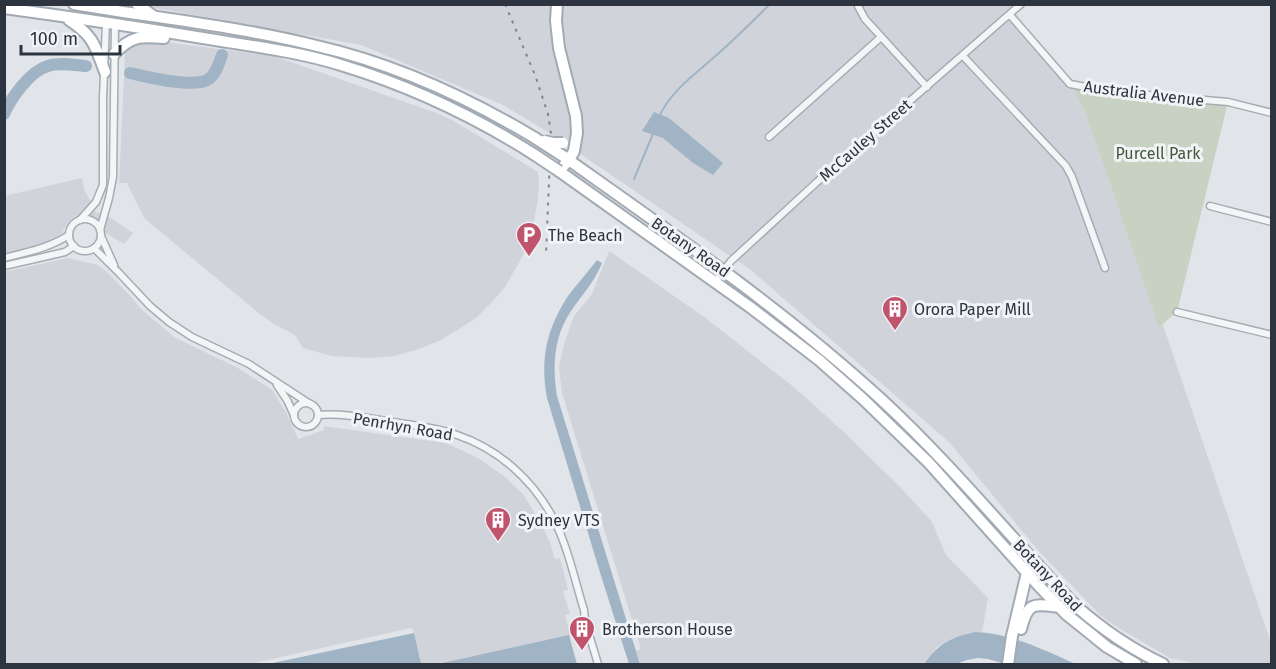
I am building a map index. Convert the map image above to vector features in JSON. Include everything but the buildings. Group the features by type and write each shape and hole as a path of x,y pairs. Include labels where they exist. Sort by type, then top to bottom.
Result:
{"main road":[{"name":"Botany Road","path":"74,4 111,8 320,46 403,72 450,92 535,138 564,166 781,330 863,399 929,463 1059,607 1107,647 1136,664"},
{"path":"137,4 155,17"},
{"path":"557,4 559,48 576,116 577,133 573,151 564,166"},
{"name":"Botany Road","path":"4,8 266,47 340,64 392,82 460,111 535,155 564,166 724,271 772,306 830,354 884,402 957,475 1076,606 1101,627 1139,652 1163,664"},
{"path":"110,24 111,8"},
{"path":"65,17 88,34 95,45 105,72"},
{"path":"114,54 134,38 212,39"},
{"path":"535,138 553,143 563,143 569,139 572,131 570,111 572,101"},
{"path":"1008,664 1028,573 1037,565"},
{"path":"1015,637 1025,615 1033,606 1042,604 1059,607"}],"street":[{"path":"860,4 858,6 865,19 927,87"},
{"name":"McCauley Street","path":"715,282 731,261 817,182 1021,4"},
{"name":"Australia Avenue","path":"1010,15 1070,84 1113,92 1228,102 1272,113"},
{"path":"110,24 114,54 111,189 99,243 94,248 85,251 74,246 69,235 74,224 96,202 103,185 103,98 110,24"},
{"path":"769,136 881,37"},
{"path":"963,56 1066,166 1105,268"},
{"path":"1210,206 1272,222"},
{"path":"80,220 86,219 97,225 117,271"},
{"path":"4,258 42,249 69,235"},
{"path":"4,266 64,252 74,246"},
{"path":"94,248 150,306 169,322 192,337 249,364 314,406 318,415"},
{"path":"1177,312 1272,335"},
{"path":"275,382 294,414"},
{"path":"294,414 299,405 310,404"},
{"name":"Penrhyn Road","path":"294,414 297,423 306,427 314,423 318,415 347,415 457,435 488,449 520,473 543,501 562,537 598,664"}],"shaded area":[{"path":"153,5 1021,5 1010,15 1070,84 1085,112 1120,214 1129,225 1271,643 1271,664 1198,664 1170,658 1100,615 1036,548 949,442 752,271 551,134 503,105 361,45 155,8"},
{"path":"150,40 274,56 434,112 452,120 538,172 538,198 534,222 523,255 505,287 476,318 439,341 419,349 394,356 371,358 332,356 303,348 295,335 261,315 145,219 127,183 119,183 125,53 129,46"},
{"path":"82,178 84,189 91,202 87,208 111,218 133,233 124,244 76,215 67,223 62,233 42,246 5,255 4,196"},
{"path":"609,251 703,316 795,388 903,490 932,522 946,555 988,598 982,632 955,637 937,647 923,664 641,664 636,651 641,649 562,393 559,367 574,316 592,294"},
{"path":"68,258 98,265 140,308 174,337 238,368 272,390 286,412 298,439 324,430 323,426 446,443 478,458 504,476 523,494 543,527 555,559 560,558 568,590 563,591 570,614 565,615 571,637 442,664 420,664 411,628 249,664 5,664 4,272"}],"green space":[{"name":"Purcell Park","path":"1070,84 1113,92 1228,102 1177,312 1159,327 1085,112"}],"water":[{"path":"654,112 669,118 723,163 713,175 693,163 663,138 642,131"},
{"path":"597,260 602,263 599,270 571,311 561,331 556,352 555,385 640,664 629,664 547,398 545,384 545,358 554,321 568,296"},
{"path":"975,632 1014,639 1076,664 1005,664 978,658 956,664 924,664 934,651 946,642"},
{"path":"414,633 421,664 268,664"},
{"path":"569,635 577,664 438,664"}],"waterway":[{"path":"659,117 669,100 682,85 770,4"},
{"path":"130,73 182,83 202,82 214,74 222,55"},
{"path":"4,114 22,86 41,69 57,64 86,66"},
{"path":"634,179 653,134"}],"railway":[{"path":"505,4 535,75 548,114 551,134 546,254"}],"place":[{"name":"The Beach","path":"529,258"},
{"name":"Orora Paper Mill","path":"895,332"},
{"name":"Sydney VTS","path":"498,543"},
{"name":"Brotherson House","path":"582,652"}]}
